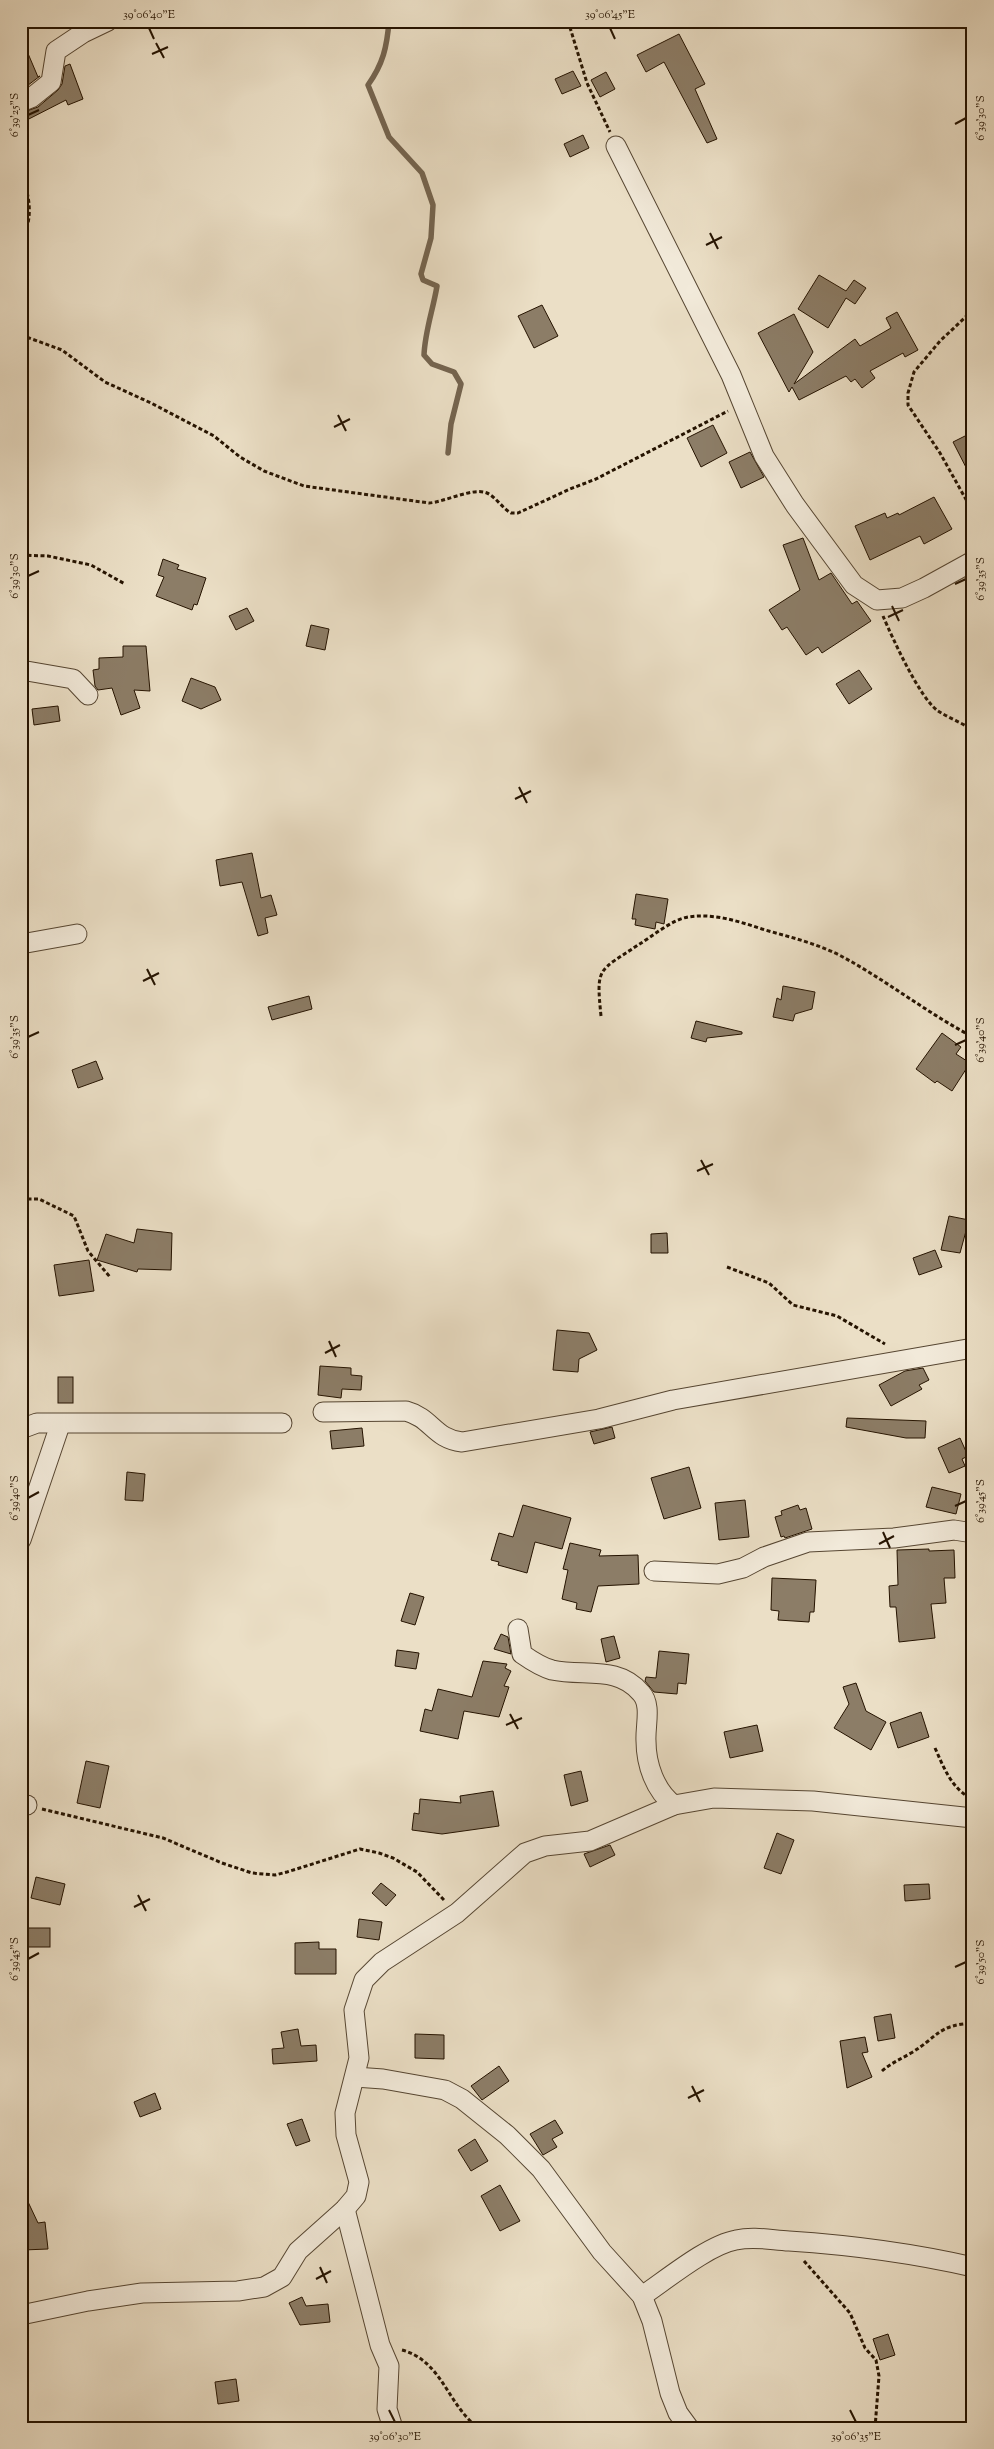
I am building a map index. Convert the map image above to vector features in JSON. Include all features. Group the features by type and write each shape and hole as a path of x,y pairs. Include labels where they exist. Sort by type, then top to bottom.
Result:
{"street":[{"path":"21,102 31,98 51,82 56,51 83,33 108,21"},
{"path":"616,146 731,375 764,456 795,506 854,585 877,600 902,598 924,588 973,560"},
{"path":"21,670 73,679 88,694"},
{"path":"21,944 77,934"},
{"path":"323,1412 406,1411 418,1414 449,1441 462,1442 599,1419 673,1400 973,1348"},
{"path":"21,1429 37,1424 60,1425 123,1422 282,1423"},
{"path":"21,1540 60,1425"},
{"path":"654,1571 718,1574 743,1568 764,1557 808,1542 885,1538 954,1530 973,1533"},
{"path":"518,1629 522,1654 537,1664 552,1670 613,1674 625,1679 642,1694 647,1702 646,1742 649,1763 660,1792 674,1805"},
{"path":"21,2316 88,2301 142,2293 238,2291 264,2287 282,2277 298,2252 346,2209 356,2196 359,2182 344,2123 348,2097 359,2058 354,2010 364,1980 382,1962 457,1913 525,1854 545,1846 590,1841 674,1805 714,1798 796,1800 902,1809 973,1818"},
{"path":"355,2077 426,2085 445,2090 462,2099 507,2135 541,2169 602,2252 642,2296 652,2321 670,2393 678,2414 689,2428"},
{"path":"346,2209 380,2345 389,2366 387,2409 393,2428"},
{"path":"642,2296 712,2250 735,2240 760,2238 896,2252 973,2267"}],"path":[{"path":"568,21 587,83 616,146"},
{"path":"21,174 29,198 30,214 21,240"},
{"path":"973,310 940,341 914,372 908,393 908,406 940,453 973,512"},
{"path":"21,335 62,350 105,382 151,403 214,436 240,457 264,471 304,486 429,503 441,502 475,492 485,492 511,513 518,513 596,479 742,404"},
{"path":"21,555 48,556 91,565 125,584"},
{"path":"877,600 893,640 926,697 937,710 973,730"},
{"path":"600,1016 598,987 600,973 610,964 663,929 686,917 708,917 731,919 816,944 841,956 973,1038"},
{"path":"21,1198 39,1199 74,1216 88,1251 110,1277"},
{"path":"726,1267 769,1283 793,1305 837,1316 883,1344 892,1346"},
{"path":"935,1748 948,1776 958,1790 973,1799"},
{"path":"24,1805 163,1838 222,1863 252,1873 275,1875 360,1849 379,1852 417,1872 457,1913"},
{"path":"882,2071 890,2064 913,2052 938,2031 951,2026 973,2023"},
{"path":"785,2241 850,2313 865,2348 876,2360 879,2376 875,2428"},
{"path":"380,2345 408,2352 428,2365 444,2383 463,2414 479,2428"}],"building":[{"path":"679,34 705,84 695,89 717,139 707,143 664,62 646,72 637,55"},
{"path":"21,37 38,77 40,76 23,89"},
{"path":"70,64 83,99 68,105 66,100 21,123 21,113 38,107 58,90 62,84 65,66"},
{"path":"573,71 581,86 562,94 555,79"},
{"path":"606,72 615,89 600,97 591,80"},
{"path":"583,135 589,148 570,157 564,144"},
{"path":"819,275 846,291 854,280 866,288 855,304 846,298 828,328 798,309"},
{"path":"542,305 558,336 534,348 518,316"},
{"path":"897,312 918,350 905,357 903,353 870,371 875,378 862,388 855,379 851,382 846,376 799,400 792,387 789,392 758,333 794,314 813,352 794,384 855,339 860,346 891,328 886,318"},
{"path":"713,425 727,453 701,467 687,438"},
{"path":"973,432 973,481 953,442"},
{"path":"750,452 764,477 741,488 729,462"},
{"path":"934,497 952,529 924,544 920,536 870,560 855,526 885,513 887,518 898,513 899,515"},
{"path":"803,538 819,580 831,573 852,604 857,601 871,621 822,653 818,647 806,655 787,627 782,630 769,610 800,590 783,545"},
{"path":"163,559 179,565 177,569 206,578 197,605 194,604 192,610 156,596 164,577 158,575"},
{"path":"247,608 254,621 236,630 229,616"},
{"path":"311,625 329,629 325,650 306,646"},
{"path":"123,646 146,646 150,691 134,690 140,708 121,715 112,688 98,690 95,686 93,670 99,669 99,658 123,657"},
{"path":"859,670 872,689 849,704 836,684"},
{"path":"191,678 215,687 221,700 201,709 182,701"},
{"path":"58,706 60,721 34,725 32,709"},
{"path":"252,853 261,898 271,895 277,915 265,918 268,933 258,936 242,882 220,886 216,860"},
{"path":"636,894 668,899 664,924 656,922 655,929 635,925 636,919 632,919"},
{"path":"783,986 815,992 812,1009 795,1014 793,1021 773,1017 777,998 781,1000"},
{"path":"309,996 312,1009 272,1020 268,1007"},
{"path":"696,1021 742,1032 742,1034 707,1038 706,1042 691,1038"},
{"path":"942,1033 961,1047 956,1054 970,1063 952,1091 937,1081 935,1083 916,1069"},
{"path":"96,1061 103,1079 78,1088 72,1070"},
{"path":"949,1216 969,1220 960,1253 941,1250"},
{"path":"137,1229 172,1233 171,1270 138,1269 137,1272 97,1260 106,1234 134,1243"},
{"path":"667,1233 668,1253 651,1253 651,1234"},
{"path":"935,1250 942,1267 919,1275 913,1258"},
{"path":"89,1260 94,1291 59,1296 54,1265"},
{"path":"557,1330 589,1333 597,1350 579,1359 578,1372 553,1370"},
{"path":"320,1366 351,1368 351,1375 362,1376 361,1390 342,1389 341,1398 318,1395"},
{"path":"923,1368 929,1380 919,1385 922,1389 891,1406 879,1385 905,1371"},
{"path":"58,1377 73,1377 73,1403 58,1403"},
{"path":"847,1418 926,1421 925,1438 906,1438 846,1427"},
{"path":"612,1427 615,1438 594,1444 590,1432"},
{"path":"362,1428 364,1446 332,1449 330,1431"},
{"path":"960,1438 968,1456 962,1459 965,1466 949,1473 938,1448"},
{"path":"689,1467 701,1508 664,1519 651,1478"},
{"path":"127,1472 145,1474 143,1501 125,1500"},
{"path":"932,1487 961,1494 956,1514 926,1507"},
{"path":"745,1500 749,1537 719,1540 715,1503"},
{"path":"523,1505 571,1518 562,1549 535,1542 527,1573 498,1565 499,1562 491,1560 499,1533 513,1537"},
{"path":"798,1505 800,1510 806,1508 812,1529 785,1538 784,1536 781,1537 775,1517 782,1515 781,1511"},
{"path":"570,1543 601,1550 599,1556 638,1555 639,1584 598,1586 591,1612 576,1609 577,1603 562,1599 568,1570 563,1569"},
{"path":"929,1549 929,1551 954,1550 955,1578 944,1578 946,1603 931,1604 935,1638 899,1642 896,1607 890,1607 889,1586 898,1585 897,1550"},
{"path":"772,1578 816,1580 814,1612 810,1612 809,1622 778,1620 779,1611 771,1610"},
{"path":"410,1593 424,1597 415,1625 401,1621"},
{"path":"501,1634 508,1637 511,1654 494,1649"},
{"path":"614,1636 620,1658 606,1662 601,1639"},
{"path":"397,1650 419,1653 416,1669 395,1666"},
{"path":"659,1651 689,1654 686,1684 678,1683 677,1694 654,1692 645,1681 646,1677 656,1678"},
{"path":"483,1661 507,1664 505,1668 511,1671 504,1686 509,1687 499,1717 464,1711 458,1739 420,1731 425,1709 432,1711 438,1689 472,1697"},
{"path":"856,1683 866,1711 886,1722 871,1750 834,1728 849,1704 843,1687"},
{"path":"921,1712 929,1737 898,1748 890,1723"},
{"path":"757,1725 763,1751 730,1758 724,1732"},
{"path":"86,1761 109,1766 100,1808 77,1803"},
{"path":"581,1771 588,1801 571,1806 564,1775"},
{"path":"493,1791 499,1826 442,1834 412,1830 414,1813 419,1814 420,1799 461,1803 460,1796"},
{"path":"777,1833 794,1840 781,1874 764,1868"},
{"path":"610,1845 615,1855 590,1867 584,1854"},
{"path":"36,1877 65,1884 60,1905 31,1898"},
{"path":"381,1883 396,1895 386,1906 372,1893"},
{"path":"929,1884 930,1899 905,1901 904,1885"},
{"path":"359,1919 382,1922 379,1940 357,1937"},
{"path":"28,1928 50,1928 50,1947 28,1947"},
{"path":"319,1942 319,1949 336,1949 336,1974 295,1974 295,1943"},
{"path":"891,2014 895,2038 878,2041 874,2017"},
{"path":"298,2029 301,2046 316,2045 317,2061 273,2064 272,2049 284,2048 281,2032"},
{"path":"415,2034 444,2035 444,2059 415,2058"},
{"path":"865,2037 868,2052 862,2053 872,2077 847,2088 840,2041"},
{"path":"499,2066 509,2081 482,2100 471,2086"},
{"path":"155,2093 161,2109 140,2117 134,2102"},
{"path":"302,2119 310,2141 296,2146 287,2124"},
{"path":"555,2120 563,2133 552,2139 557,2147 543,2155 530,2134"},
{"path":"475,2139 488,2161 471,2171 458,2150"},
{"path":"500,2185 520,2221 500,2231 481,2196"},
{"path":"21,2187 38,2223 45,2222 48,2249 23,2250"},
{"path":"302,2297 306,2306 328,2304 330,2322 300,2325 289,2303"},
{"path":"888,2334 895,2355 880,2360 873,2339"},
{"path":"236,2379 239,2401 218,2404 215,2382"}],"waterway":[{"path":"389,21 383,55 368,85 389,137 422,173 433,205 431,238 421,274 423,280 437,286 424,355 432,364 454,372 461,384 451,424 448,453"}]}
